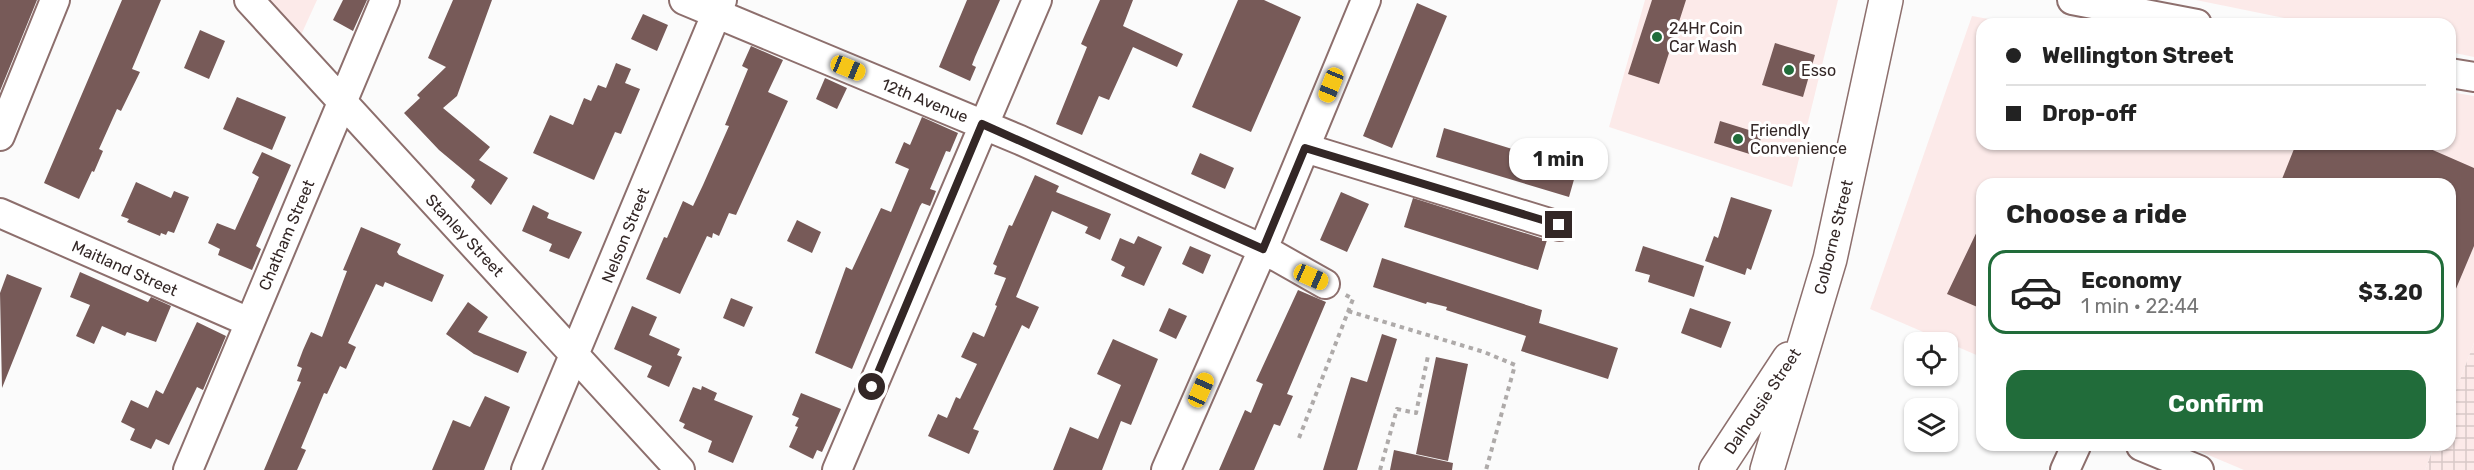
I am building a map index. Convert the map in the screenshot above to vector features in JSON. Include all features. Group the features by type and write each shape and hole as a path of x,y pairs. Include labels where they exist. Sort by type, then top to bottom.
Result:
{"main road":[{"name":"Colborne Street","path":"1767,470 1830,259 1886,0"},
{"name":"Dalhousie Street","path":"1716,470 1807,333"}],"street":[{"path":"0,136 55,0"},
{"name":"Stanley Street","path":"249,0 680,470"},
{"name":"Chatham Street","path":"188,470 385,0"},
{"name":"12th Avenue","path":"684,0 720,7 1263,249 1325,284"},
{"path":"837,470 982,124 1037,0"},
{"path":"1166,470 1263,249 1366,0"},
{"path":"2072,0 2149,7 2180,18"},
{"name":"Nelson Street","path":"526,470 720,7"},
{"path":"2456,74 2474,77"},
{"path":"1305,148 1559,225"},
{"name":"Maitland Street","path":"0,213 249,322"},
{"path":"2065,470 2074,451"},
{"path":"2152,451 2199,470"}],"path":[{"path":"1299,438 1353,299 1325,284"},
{"path":"1348,311 1484,352 1515,365 1486,470"},
{"path":"1380,470 1397,409 1416,413 1428,356"}],"shaded area":[{"path":"267,0 317,0 301,35"},
{"path":"1645,0 1838,0 1792,187 1609,127"},
{"path":"2196,0 2474,0 2474,57 2456,53 2456,18 2284,18"},
{"path":"1972,16 1983,18 1976,18 1976,150 2456,150 2456,93 2474,96 2474,343 2456,390 2456,178 1976,178 1976,355 1958,347 1958,332 1923,332 1870,309"},
{"path":"2474,343 2474,470 2425,470 2432,451 2456,451 2456,390"},
{"path":"2199,451 2432,451 2425,470 2244,470"}],"building":[{"path":"0,0 37,0 0,91"},
{"path":"122,0 161,0 132,69 140,72 121,111 117,109 99,149 103,151 79,199 44,183"},
{"path":"343,0 367,0 353,31 333,20"},
{"path":"453,0 492,0 457,96 443,108 490,147 479,160 508,178 491,205 471,187 475,180 439,150 404,113 420,98 417,95 446,67 428,58"},
{"path":"967,0 1000,0 972,65 976,67 970,81 939,67"},
{"path":"1100,0 1133,0 1123,26 1183,54 1177,67 1133,47 1109,100 1099,96 1082,135 1056,124 1087,47 1081,44"},
{"path":"1238,0 1264,0 1301,17 1251,132 1192,107"},
{"name":"24Hr Coin Car Wash","path":"1652,0 1686,0 1659,84 1628,74"},
{"path":"1417,3 1447,16 1392,148 1363,136"},
{"path":"643,14 668,25 657,51 631,39"},
{"path":"200,30 225,41 209,79 184,68"},
{"name":"Esso","path":"1775,43 1815,55 1803,97 1762,85"},
{"path":"751,46 783,60 768,92 788,101 736,215 729,213 719,236 713,233 712,238 707,236 680,294 646,279 683,201 693,206 703,185 729,126 725,125 748,69 742,66"},
{"path":"616,63 631,69 625,83 640,89 621,134 615,132 594,180 533,153 550,115 573,125 584,98 591,101 598,85 606,88"},
{"path":"825,78 847,88 837,109 816,99"},
{"path":"237,97 286,117 272,150 223,129"},
{"path":"922,117 958,133 950,152 946,151 930,189 936,191 930,206 922,203 920,206 852,369 815,353 846,267 852,270 881,208 891,212 909,169 895,163 904,142 910,145"},
{"name":"Friendly Convenience","path":"1720,121 1762,134 1756,156 1714,143"},
{"path":"1444,128 1577,169 1569,197 1436,157"},
{"path":"2294,150 2433,150 2474,168 2474,246 2456,289 2456,178 2282,178"},
{"path":"262,152 291,165 256,246 261,249 252,270 218,255 220,249 208,243 217,223 235,230 259,177 252,173"},
{"path":"1200,153 1234,168 1225,189 1191,174"},
{"path":"1035,175 1059,186 1056,192 1111,214 1100,240 1085,233 1088,227 1052,211 1016,297 1039,307 1029,329 1022,325 973,429 979,431 969,454 928,436 938,414 947,418 956,397 960,399 977,364 961,357 973,332 984,337 997,306 995,305 1006,278 994,274 997,266 993,264 1009,225 1012,226"},
{"path":"136,182 171,198 174,191 189,197 174,233 168,231 166,235 161,233 160,236 127,222 129,219 121,216"},
{"path":"1341,192 1369,204 1347,252 1320,240"},
{"path":"1731,197 1772,210 1751,270 1747,268 1745,275 1705,261 1714,236 1718,238"},
{"path":"1413,198 1547,240 1538,270 1404,227"},
{"path":"533,205 549,213 547,218 582,232 569,259 549,251 552,244 522,231"},
{"path":"797,220 821,232 812,253 787,241"},
{"path":"361,227 401,244 397,252 399,255 444,275 432,302 385,282 383,287 376,284 348,343 356,347 346,369 340,366 327,394 324,393 301,448 306,450 297,470 264,470 301,382 297,381 302,368 297,366 303,350 311,332 322,337 347,271 343,270"},
{"path":"1976,234 1976,306 1947,294"},
{"path":"1138,236 1162,247 1144,286 1121,276 1125,267 1111,260 1120,238 1134,244"},
{"path":"1190,246 1211,255 1203,274 1182,264"},
{"path":"1643,246 1704,266 1694,297 1648,282 1650,275 1635,271"},
{"path":"1382,258 1542,310 1539,323 1618,348 1608,379 1521,351 1526,336 1446,310 1447,307 1427,302 1426,304 1373,287"},
{"path":"80,272 148,302 151,297 171,306 156,342 127,332 125,336 102,326 94,344 76,336 90,305 70,297"},
{"path":"7,274 42,288 2,388 0,293"},
{"path":"1298,290 1326,302 1287,394 1293,396 1280,426 1274,424 1254,470 1219,470 1245,410 1251,413 1263,384 1256,381"},
{"path":"731,298 753,307 744,327 723,318"},
{"path":"468,302 488,317 478,332 527,352 518,373 474,354 446,334"},
{"path":"632,306 657,317 649,335 680,349 677,355 682,357 669,387 647,377 652,366 614,349"},
{"path":"1169,308 1187,316 1176,339 1159,331"},
{"path":"1690,308 1731,322 1721,348 1681,333"},
{"path":"197,322 226,336 203,390 197,387 169,445 156,439 151,449 130,440 135,429 121,422 131,400 148,408 156,390 163,394"},
{"path":"1382,334 1397,339 1357,470 1323,470 1351,377 1367,382"},
{"path":"1113,339 1158,359 1131,425 1121,421 1102,470 1053,470 1070,427 1098,439 1121,385 1097,374"},
{"path":"1436,357 1468,364 1448,461 1416,454"},
{"path":"702,386 717,393 714,400 753,416 733,463 708,452 712,441 683,428 685,424 679,421 693,387 701,390"},
{"path":"801,393 841,409 822,452 817,450 813,459 789,447 798,427 795,426 799,418 792,415"},
{"path":"485,396 510,407 484,470 432,470 453,420 470,427"},
{"path":"1394,450 1453,463 1452,470 1390,470"}],"place":[{"name":"24Hr Coin Car Wash","path":"1657,37"},
{"name":"Esso","path":"1789,70"},
{"name":"Friendly Convenience","path":"1738,139"}],"route":[{"path":"872,387 982,124 1263,249 1305,148 1559,225"}]}
